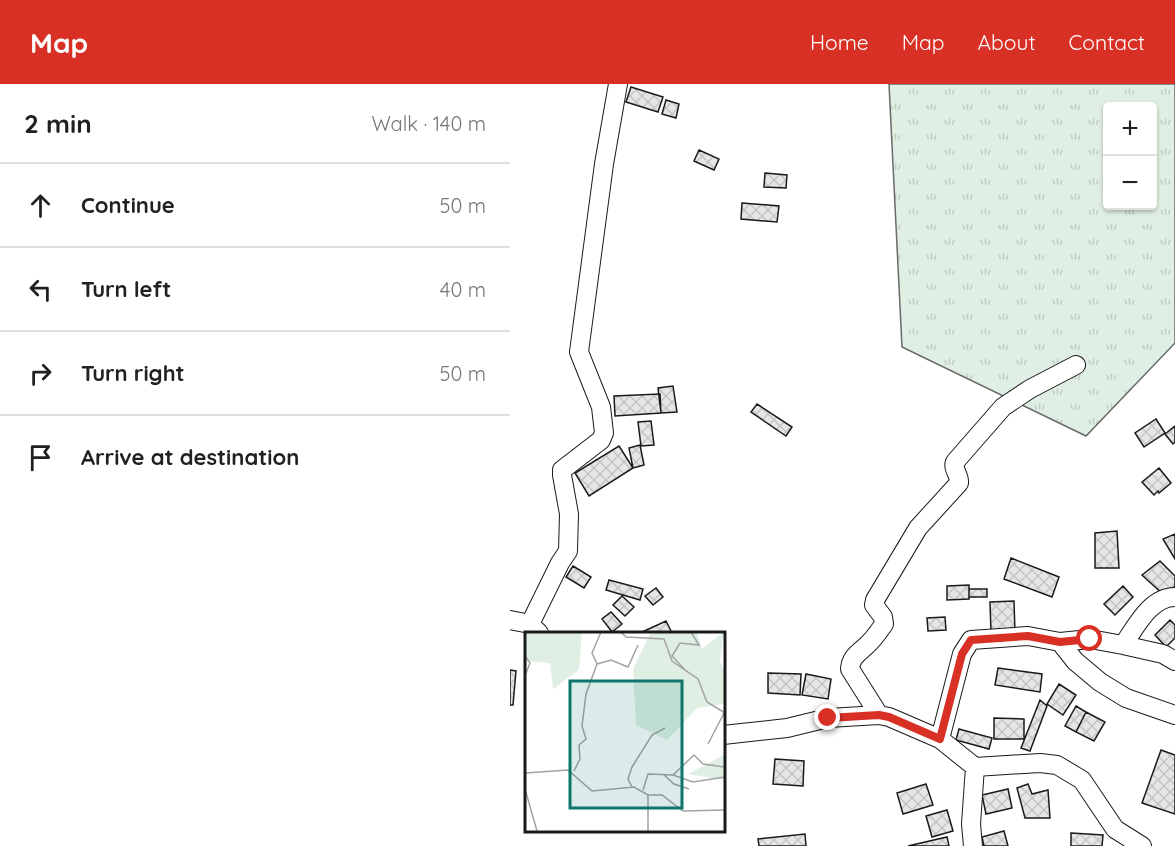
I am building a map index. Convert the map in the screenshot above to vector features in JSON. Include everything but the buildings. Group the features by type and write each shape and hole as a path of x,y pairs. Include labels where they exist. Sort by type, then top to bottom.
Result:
{"street":[{"path":"510,620 535,628 560,563 568,551 569,514 562,470 601,440 604,433 601,407 579,352 602,175 618,84"},
{"path":"879,715 850,669 855,655 869,644 884,624 883,617 874,605 874,600 918,528 959,483 959,476 954,467 955,462 999,410 1030,389 1076,365"},
{"path":"1123,645 1143,616 1153,606 1167,597 1175,597"},
{"path":"940,739 962,654 971,640 1028,636 1060,642 1090,639 1163,654 1175,661"},
{"path":"1060,642 1075,661 1100,682 1126,698 1175,715"},
{"path":"724,735 787,728 828,718 879,715 889,717 940,739 975,767 1040,763 1057,765 1082,780 1115,829 1142,846"},
{"path":"973,846 971,824 975,767"}],"green space":[{"path":"889,84 1175,84 1175,343 1086,436 902,347"}],"route":[{"path":"828,718 879,715 889,717 940,739 962,654 971,640 1028,636 1060,642 1090,639"}]}
